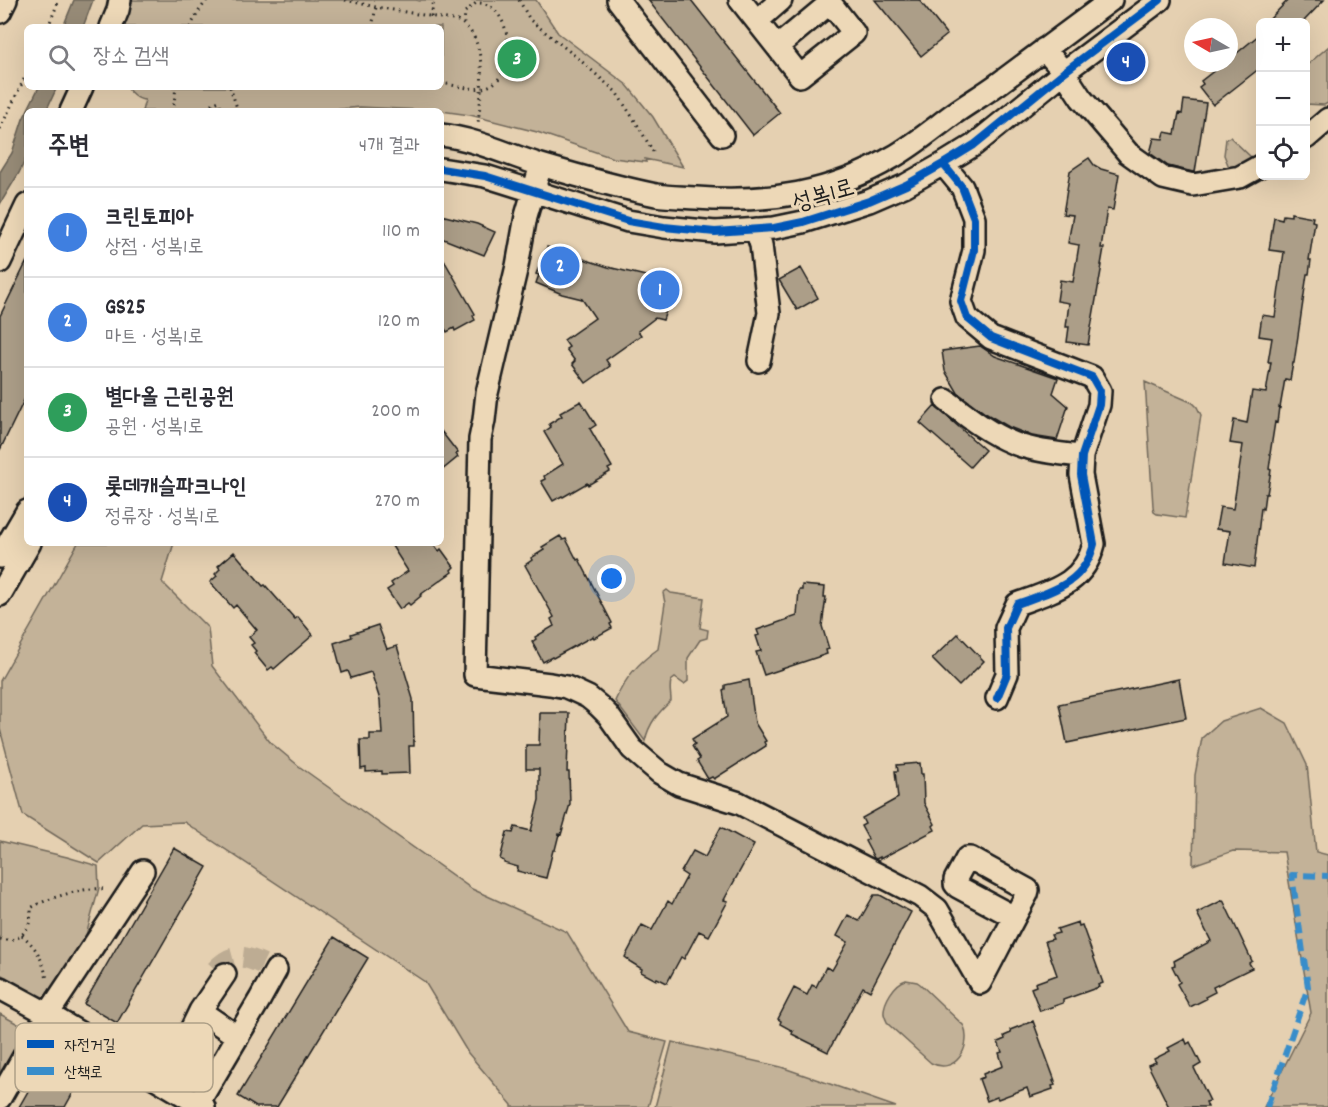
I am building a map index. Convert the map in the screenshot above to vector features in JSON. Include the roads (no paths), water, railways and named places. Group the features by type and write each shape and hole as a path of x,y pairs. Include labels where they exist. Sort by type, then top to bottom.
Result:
{"street":[{"path":"0,12 6,0"},
{"path":"112,24 120,0"},
{"path":"618,0 722,135"},
{"path":"740,0 757,21 777,47 800,76 854,33 829,2 777,47"},
{"path":"757,21 781,0"},
{"name":"성복1로","path":"444,135 476,142 541,165 658,195 757,200 827,188 864,173 926,136 1111,0"},
{"name":"성복1로","path":"444,169 485,176 628,221 664,227 715,232 803,222 869,201 906,185 944,164 974,145 1064,72 1160,0"},
{"path":"1044,49 1064,72 1081,98 1128,153 1163,178 1193,185 1240,177 1256,168"},
{"path":"72,108 81,90"},
{"path":"1310,134 1328,119"},
{"path":"944,164 962,187 974,218 974,250 961,301 968,318 991,338 1092,377 1100,391 1099,405 1082,456 1081,475 1094,544 1091,555 1082,572 1057,589 1017,604 1006,628 1008,674 997,698"},
{"path":"541,165 526,216 517,266 487,393 480,439 475,675 566,687 588,697 608,715 641,758 660,773 679,784 739,803 920,896 937,909 980,983 1014,917"},
{"path":"0,262 24,211"},
{"path":"756,229 769,313 759,361"},
{"path":"946,400 984,429 1014,444 1056,454 1082,456"},
{"path":"0,595 5,558 24,517"},
{"path":"5,558 25,546"},
{"path":"0,609 5,558"},
{"path":"43,1023 143,871"},
{"path":"213,1081 276,970"},
{"path":"194,1023 225,974"},
{"path":"0,988 63,1023"},
{"path":"200,1011 238,1037"},
{"path":"0,1098 15,1072"},
{"path":"176,1092 199,1106 207,1092"}],"tunnel":[{"path":"216,970 223,963 237,957 252,960 276,970"}],"place":[{"name":"별다올 근린공원","path":"517,59"},
{"name":"롯데캐슬파크나인","path":"1126,62"},
{"name":"GS25","path":"560,266"},
{"name":"크린토피아","path":"660,290"}]}
